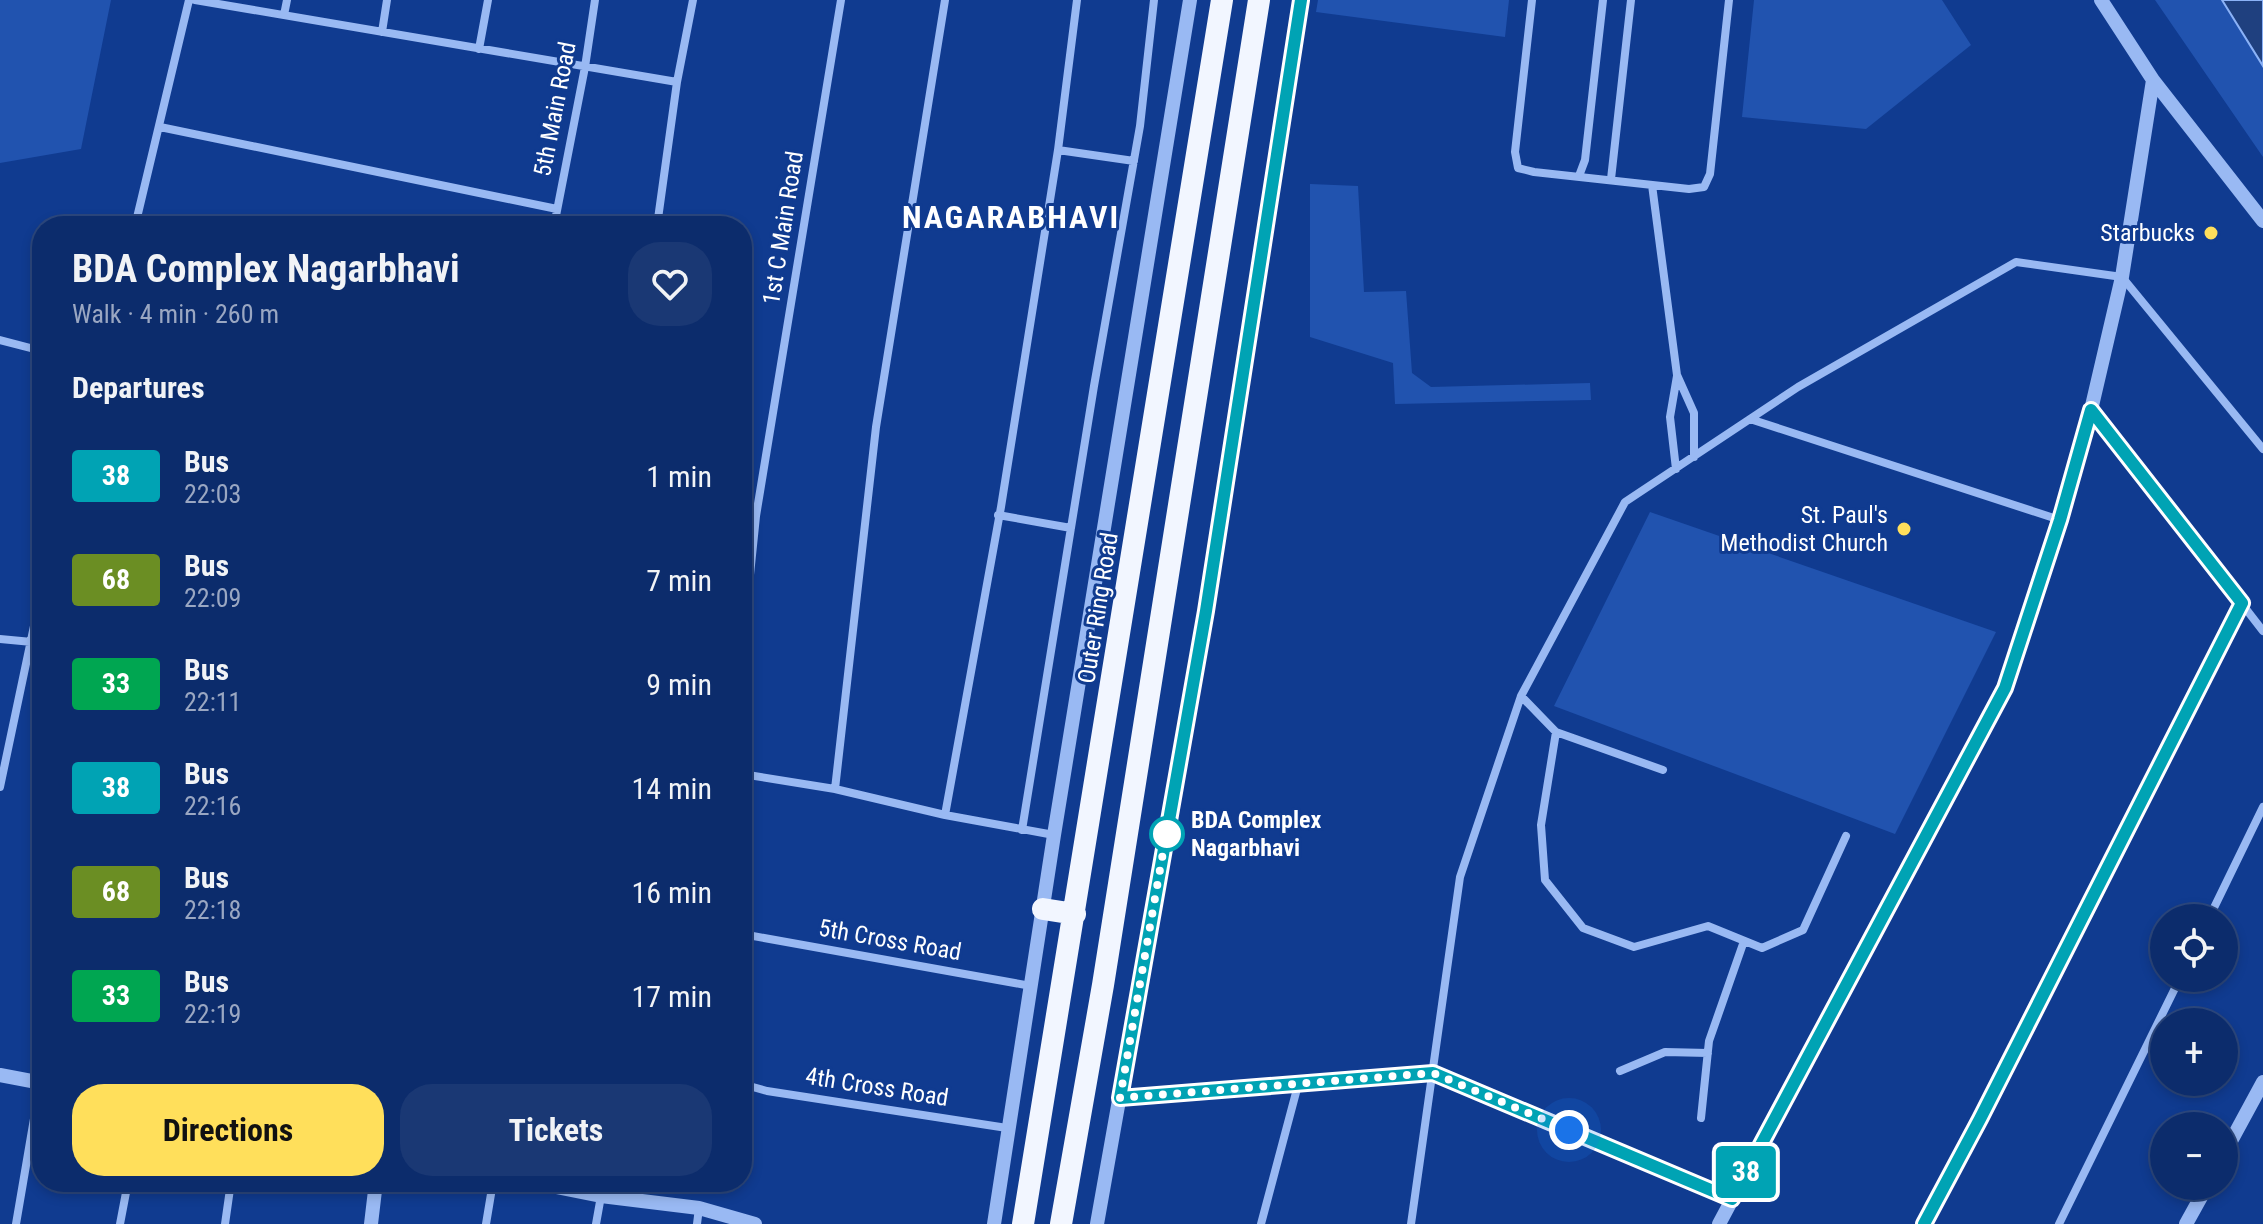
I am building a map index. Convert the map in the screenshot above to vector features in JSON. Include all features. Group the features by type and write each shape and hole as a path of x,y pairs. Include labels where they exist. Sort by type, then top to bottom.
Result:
{"highway":[{"name":"Outer Ring Road","path":"1023,1224 1222,0"},
{"path":"1061,1224 1103,985 1259,0"},
{"path":"1043,909 1075,914"}],"street":[{"path":"138,216 192,0 677,82"},
{"path":"284,15 287,0"},
{"path":"382,32 387,0"},
{"path":"479,49 488,0"},
{"name":"5th Main Road","path":"556,216 595,0"},
{"path":"658,216 677,82 693,0"},
{"name":"1st C Main Road","path":"752,555 841,0"},
{"path":"835,789 876,427 945,0"},
{"path":"945,815 1004,491 1058,150 1077,0"},
{"path":"1022,830 1134,161 1154,0"},
{"path":"994,1224 1190,0"},
{"path":"1097,1224 1206,611 1301,0"},
{"path":"1532,0 1515,152 1518,168 1689,189 1704,187 1710,174 1729,0"},
{"path":"1579,176 1585,160 1603,0"},
{"path":"1611,179 1631,0"},
{"path":"2101,0 2153,80 2263,221"},
{"path":"1719,1224 2005,688 2060,520 2091,410 2122,277 2153,80"},
{"path":"160,127 557,209"},
{"path":"1058,150 1134,161"},
{"path":"1652,185 1677,375 1694,413 1694,457"},
{"path":"1411,1224 1460,877 1521,696 1625,502 1798,387 2016,262 2122,277 2263,449"},
{"path":"0,340 32,348"},
{"path":"1676,469 1670,417 1677,375"},
{"path":"2091,410 2263,631"},
{"path":"1750,419 2060,520"},
{"path":"998,515 1071,528"},
{"path":"1924,1224 2242,603"},
{"path":"0,639 32,642 0,787"},
{"path":"1521,696 1556,732 1663,770"},
{"path":"1556,732 1541,825 1545,880 1583,928 1634,947 1708,926 1762,948 1803,930 1846,836"},
{"path":"752,776 835,789 945,815 1054,835"},
{"path":"2216,904 2263,807"},
{"name":"5th Cross Road","path":"752,936 1031,986"},
{"path":"1701,1118 1709,1041 1744,941"},
{"path":"2059,1224 2173,992"},
{"path":"1620,1071 1665,1052 1708,1053"},
{"path":"1120,1098 1433,1073 1732,1199"},
{"path":"0,1075 32,1078"},
{"path":"2238,1128 2263,1082"},
{"path":"1261,1224 1298,1085"},
{"name":"4th Cross Road","path":"752,1087 1007,1128"},
{"path":"16,1224 32,1131"},
{"path":"120,1224 126,1192"},
{"path":"225,1224 230,1192"},
{"path":"371,1224 375,1192"},
{"path":"486,1224 491,1192"},
{"path":"581,1192 699,1208 755,1224"},
{"path":"596,1224 601,1196"},
{"path":"2186,1224 2199,1200"},
{"path":"697,1224 699,1208"}],"shaded area":[{"path":"0,0 111,0 81,149 0,163"},
{"path":"1318,0 1509,0 1505,37 1316,12"},
{"path":"1754,0 1942,0 1971,45 1866,129 1742,117"},
{"path":"2155,0 2222,0 2263,66 2263,157"},
{"path":"2222,0 2263,0 2263,66"},
{"path":"1310,184 1358,186 1364,292 1406,291 1412,373 1431,387 1590,383 1591,400 1395,404 1393,363 1310,337"},
{"path":"1650,512 1996,632 1895,834 1554,706"}],"bus line":[{"name":"38","path":"1301,0 1206,611 1120,1098 1433,1073 1732,1199 2005,688 2060,520 2091,410 2242,603 1924,1224"}],"place":[{"name":"Starbucks","path":"2211,233"},
{"name":"St. Paul's Methodist Church","path":"1904,529"},
{"name":"BDA Complex Nagarbhavi","path":"1167,834"}],"district":[{"name":"NAGARABHAVI","path":"1011,217"}],"route":[{"path":"1167,834 1168,824 1120,1098 1433,1073 1569,1130"}]}
